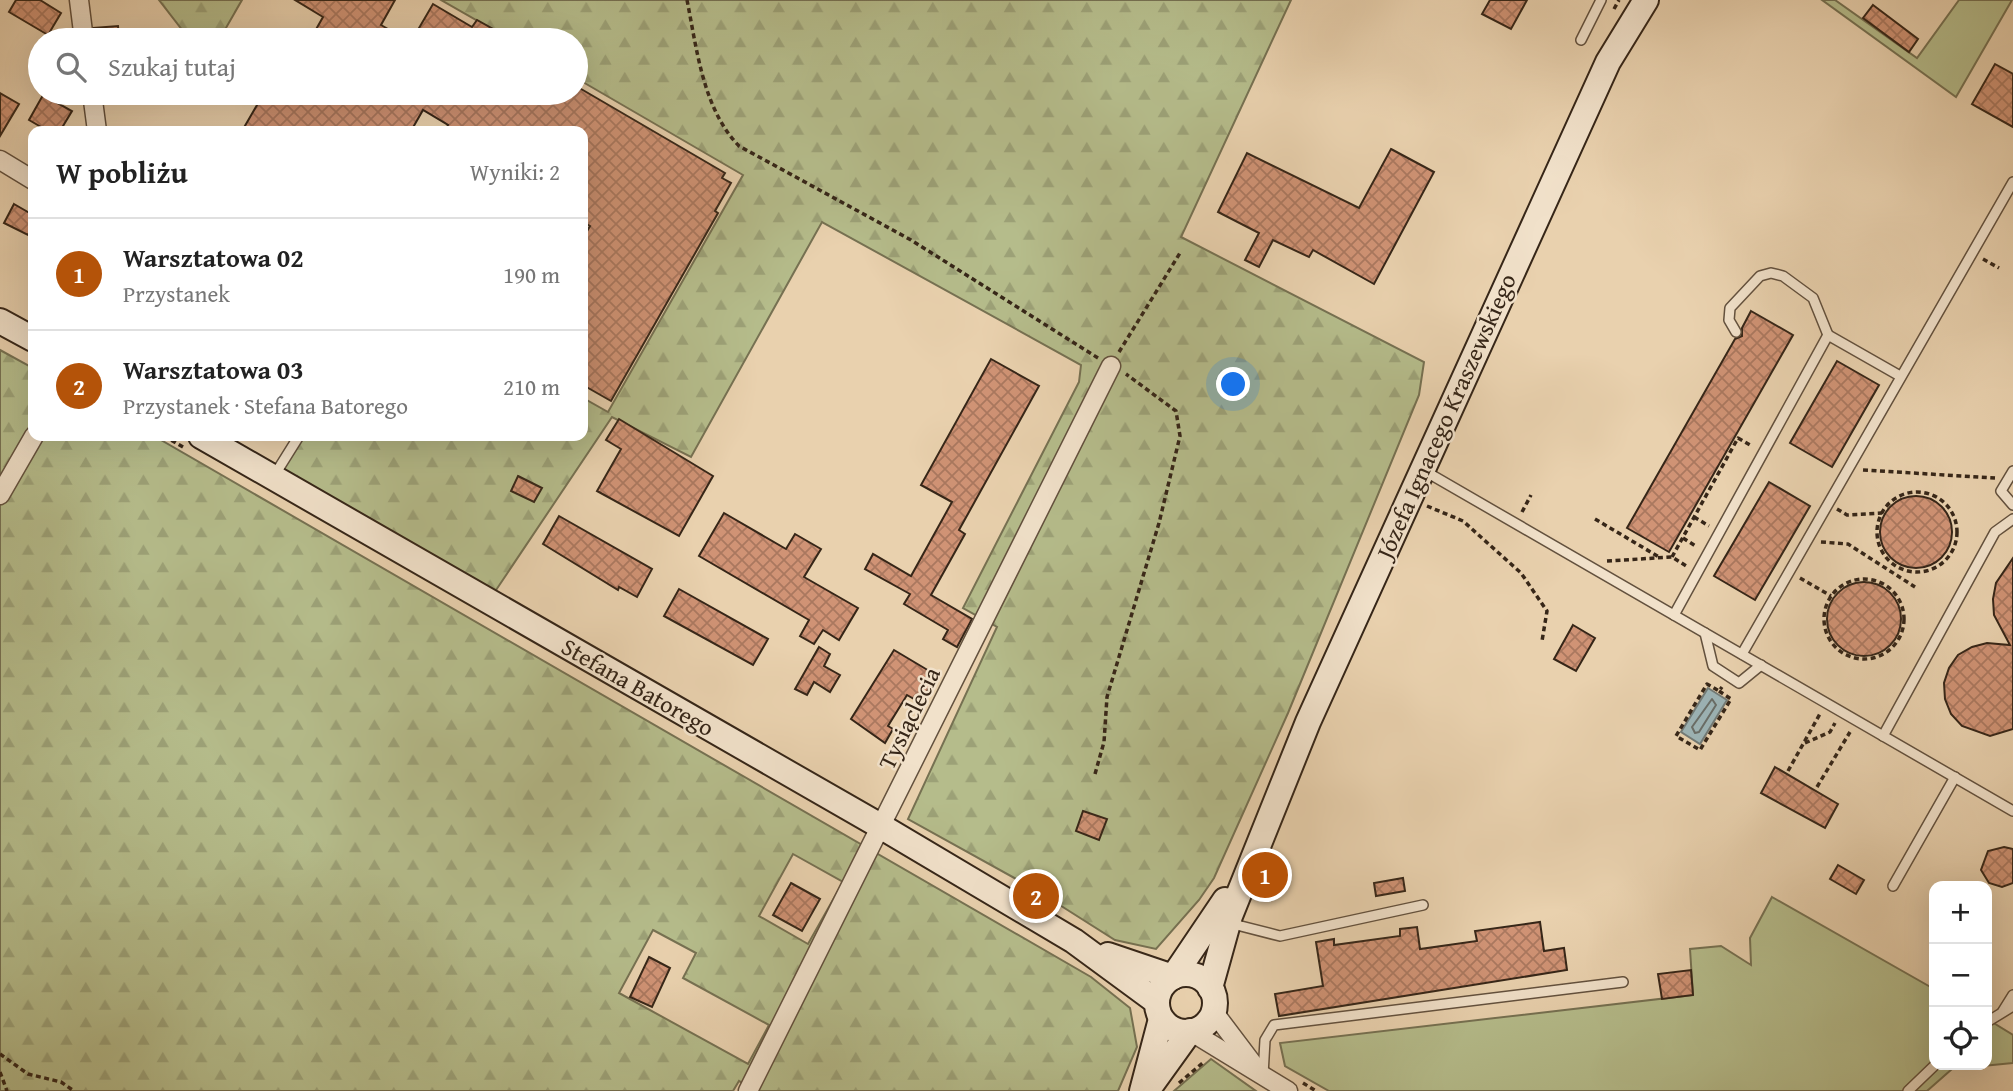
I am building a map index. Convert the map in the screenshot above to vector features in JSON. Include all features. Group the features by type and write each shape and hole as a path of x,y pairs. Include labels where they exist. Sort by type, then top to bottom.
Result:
{"street":[{"path":"79,0 82,28"},
{"name":"Józefa Ignacego Kraszewskiego","path":"1212,999 1228,922 1259,838 1422,469 1608,62 1646,0"},
{"path":"94,105 96,126"},
{"path":"0,160 28,177"},
{"path":"0,321 28,336"},
{"name":"Tysiąclecia","path":"748,1091 1111,366"},
{"path":"0,495 31,441"},
{"name":"Stefana Batorego","path":"210,441 882,827 1074,941 1159,1011"},
{"name":"Józefa Ignacego Kraszewskiego","path":"1174,977 1222,908 1259,838"},
{"name":"Stefana Batorego","path":"1074,941 1174,977"},
{"path":"1144,1091 1161,987 1181,974 1198,977 1262,1077"},
{"path":"1144,1091 1190,1031 1205,1025 1212,999"},
{"path":"1159,1011 1174,1029 1190,1031 1288,1091"}],"lane":[{"path":"1581,40 1601,0"},
{"path":"1742,654 2013,182"},
{"path":"1736,331 1729,320 1730,309 1760,276 1771,273 1783,276 1813,298 1828,335 1900,376"},
{"path":"1674,615 1828,335"},
{"path":"273,478 296,441"},
{"path":"1422,469 2013,811"},
{"path":"2013,471 2001,491 2013,505"},
{"path":"1883,736 1995,533 2013,519"},
{"path":"1705,633 1713,666 1739,683 1761,665"},
{"path":"1893,886 1955,777"},
{"path":"1228,922 1280,936 1423,905"},
{"path":"1262,1077 1265,1040 1275,1025 1623,982"},
{"path":"2002,1011 2013,995"},
{"path":"1992,1018 2013,1006"},
{"path":"1908,1091 1930,1070"}],"path":[{"path":"687,0 701,70 724,130 739,146 911,240 1142,383 1177,411 1180,436 1160,523 1107,697 1104,742 1095,775"},
{"path":"1111,366 1180,253"},
{"path":"1972,253 1999,268"},
{"path":"1672,557 1738,438 1763,452"},
{"path":"1849,466 1857,469 2007,481"},
{"path":"1828,503 1847,515 1882,513 1901,495 1923,492 1934,495 1943,501 1956,519 1956,542 1951,554 1932,570 1907,571 1895,566 1879,546 1877,533 1882,513"},
{"path":"1515,522 1531,495"},
{"path":"1409,499 1463,521 1521,573 1547,611 1542,641"},
{"path":"1694,517 1719,532"},
{"path":"1595,519 1661,558"},
{"path":"1683,538 1708,553"},
{"path":"1807,541 1848,544 1915,587"},
{"path":"1605,561 1672,557 1697,572"},
{"path":"1789,572 1831,596"},
{"path":"1859,579 1881,582 1891,588 1898,597 1905,618 1898,641 1890,650 1867,660 1842,653 1833,645 1824,621 1831,596 1848,582 1859,579"},
{"path":"1719,691 1729,676"},
{"path":"1707,684 1719,691 1731,699 1700,750 1676,736 1707,684"},
{"path":"1788,771 1823,709"},
{"path":"1803,744 1830,732 1838,718"},
{"path":"1817,788 1857,721"},
{"path":"0,1054 28,1074 61,1082 74,1091"},
{"path":"1169,1091 1212,1054"},
{"path":"0,1072 7,1091"}],"green space":[{"path":"159,0 242,0 226,28 181,28"},
{"path":"441,0 1291,0 1181,237 1424,362 1419,395 1288,713 1214,878 1199,900 1156,949 1115,940 1036,890 908,819 997,627 963,608 1079,382 1081,365 822,222 691,457 612,417 488,602 273,478 296,441 588,441 588,401 608,412 743,175 588,85 588,28 490,28"},
{"path":"1822,0 1835,0 1917,58 1959,0 2012,0 1956,97"},
{"path":"0,350 28,365 28,441 163,441 1091,977 1130,1008 1137,1047 1118,1091 755,1091 739,1081 733,1091 0,1091","holes":["793,854 843,882 808,944 759,916","653,930 696,953 683,978 769,1025 748,1064 619,993"]},
{"path":"1772,897 1929,986 1929,1070 1951,1070 1927,1091 1329,1091 1285,1066 1280,1043 1693,995 1690,949 1721,946 1751,965 1750,938"},
{"path":"1992,1022 2013,1035 2013,1063 1992,1065"},
{"path":"1211,1059 1256,1091 1174,1091"}],"water":[{"path":"1708,688 1727,700 1700,744 1681,732"}],"building":[{"path":"16,0 40,0 61,13 52,28 36,28 9,12"},
{"path":"295,0 395,0 381,25 386,28 317,28 323,17"},
{"path":"1490,0 1527,0 1511,29 1482,14"},
{"path":"433,4 472,27 477,20 491,28 419,28"},
{"path":"1873,5 1918,39 1909,52 1863,18"},
{"path":"1995,64 2013,74 2013,127 1972,104"},
{"path":"0,93 19,104 0,136"},
{"path":"588,93 725,173 722,178 731,183 715,211 718,213 611,401 588,388 588,126 448,126 423,110 414,126 245,126 257,105 588,105"},
{"path":"37,105 61,105 72,111 63,126 39,126 29,120"},
{"path":"1391,149 1434,172 1374,284 1313,250 1309,257 1273,240 1259,267 1245,260 1259,233 1218,212 1247,153 1359,208"},
{"path":"14,204 28,212 28,235 4,223"},
{"path":"1751,311 1793,335 1669,552 1627,528 1735,339 1742,336 1742,328"},
{"path":"991,359 1039,386 959,530 965,534 931,595 972,619 957,647 943,639 948,630 904,604 910,594 865,569 873,554 911,576 952,502 921,485"},
{"path":"1837,361 1879,385 1832,467 1790,443"},
{"path":"619,419 713,476 679,536 597,491 621,449 606,440"},
{"path":"518,476 542,488 534,502 511,491"},
{"path":"1769,482 1810,506 1755,600 1714,576"},
{"path":"1909,496 1923,496 1942,506 1952,525 1952,539 1942,558 1923,568 1909,568 1890,558 1880,539 1880,525 1890,506"},
{"path":"724,513 786,549 795,534 821,549 804,577 858,608 839,640 823,630 814,644 800,636 809,620 699,556"},
{"path":"559,516 652,569 637,597 619,587 618,590 543,544"},
{"path":"2013,558 2013,729 1990,736 1962,726 1951,714 1945,699 1944,683 1949,668 1958,655 1987,643 2010,645 1994,615 1993,599 1996,583"},
{"path":"1864,582 1885,588 1895,598 1901,619 1895,640 1885,650 1864,656 1843,650 1833,640 1827,619 1833,598 1843,588"},
{"path":"679,589 768,639 753,665 664,616"},
{"path":"1573,625 1595,638 1576,671 1554,659"},
{"path":"819,647 830,654 824,666 840,675 830,692 814,682 807,695 795,689"},
{"path":"894,650 936,675 921,703 907,695 888,726 893,729 885,743 851,719"},
{"path":"1775,767 1838,804 1825,828 1761,793"},
{"path":"1083,811 1107,819 1099,840 1076,831"},
{"path":"2004,847 2013,849 2013,883 2002,887 1988,881 1981,870 1988,851"},
{"path":"1838,865 1864,880 1856,894 1830,879"},
{"path":"1403,878 1405,891 1376,896 1374,883"},
{"path":"791,883 820,899 802,931 773,915"},
{"path":"1540,922 1544,951 1564,948 1567,970 1279,1016 1275,994 1323,986 1316,942 1334,939 1334,945 1400,936 1400,929 1417,927 1420,949 1477,941 1475,931"},
{"path":"649,957 670,968 652,1007 630,997"},
{"path":"1691,970 1693,995 1662,999 1658,974"}],"place":[{"name":"Warsztatowa 02","path":"1265,875"},
{"name":"Warsztatowa 03","path":"1036,896"}]}
